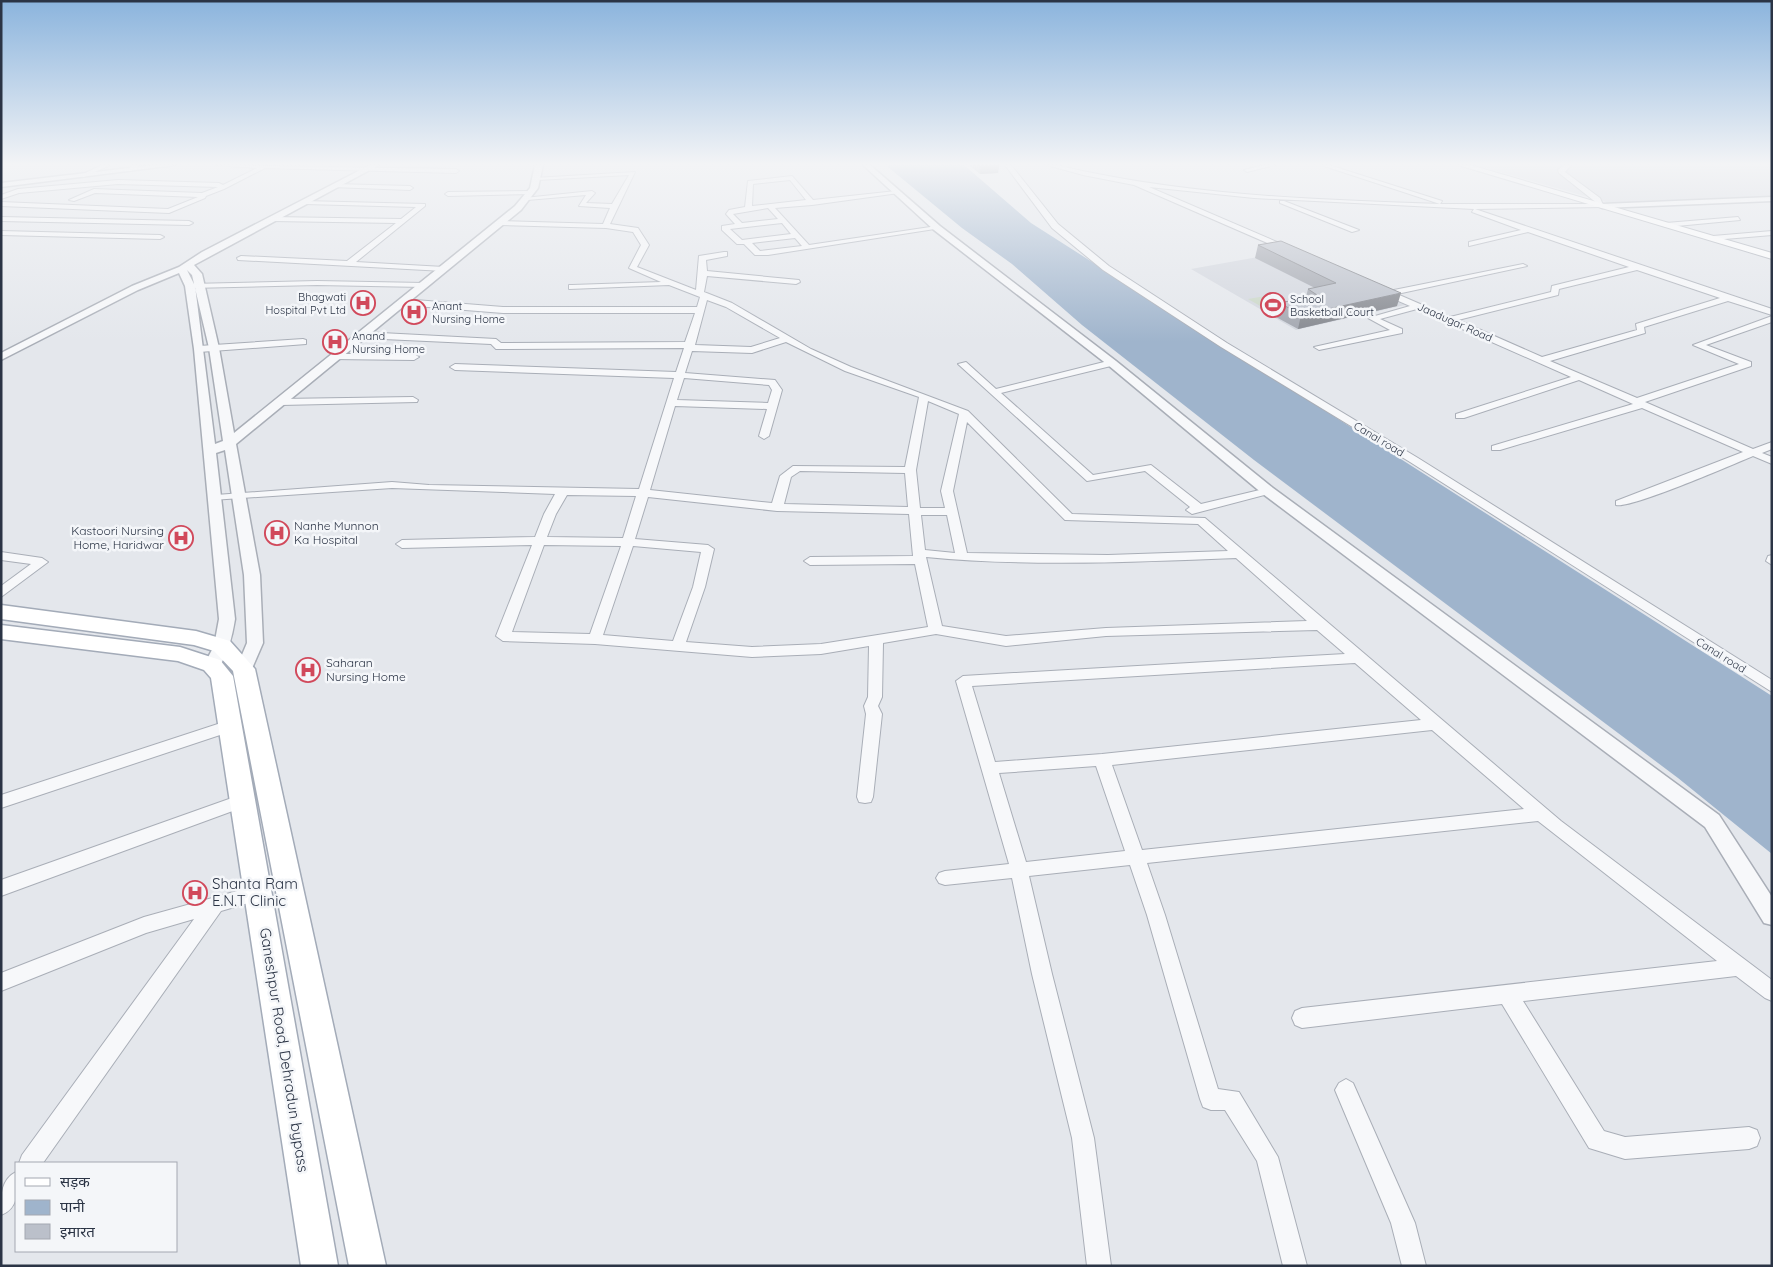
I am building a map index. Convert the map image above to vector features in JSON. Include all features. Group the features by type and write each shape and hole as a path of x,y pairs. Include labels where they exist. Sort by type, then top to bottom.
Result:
{"main road":[{"path":"1663,224 1772,256"},
{"path":"1,612 196,638 217,655 244,669 368,1266"},
{"path":"1,632 180,654 217,655"},
{"name":"Ganeshpur Road, Dehradun bypass","path":"217,655 243,800 320,1266"}],"street":[{"path":"1,357 134,288 185,267 263,224"},
{"path":"350,263 398,224"},
{"path":"210,450 230,443 499,224"},
{"path":"540,224 606,226 635,230 645,247 634,263 633,268 673,284 703,293 730,305 787,339 848,369 924,396 964,413 1069,517 1201,521 1540,814 1772,992"},
{"path":"748,224 725,228 737,240 747,242 797,235"},
{"path":"787,224 808,248"},
{"path":"933,224 1112,363 1268,491 1712,821 1772,916"},
{"name":"Canal road","path":"1054,224 1106,268 1772,687"},
{"path":"1229,224 1298,254"},
{"path":"1340,224 1355,230"},
{"path":"1511,224 1636,268 1772,312"},
{"path":"1666,225 1676,224"},
{"path":"747,242 758,253 780,252 938,228"},
{"path":"1472,244 1529,230"},
{"path":"1,233 160,237"},
{"path":"1713,238 1772,233"},
{"path":"769,239 780,252"},
{"path":"595,639 690,346 703,293 702,258 724,254"},
{"path":"241,258 444,269"},
{"path":"1389,293 1523,266"},
{"path":"185,267 197,274 195,286 199,349 216,498 227,619 217,655"},
{"path":"1449,320 1555,293 1555,288 1636,268"},
{"path":"703,273 796,282"},
{"path":"195,286 317,282 424,285"},
{"path":"572,287 673,284"},
{"path":"195,286 214,348 252,575 255,643 244,669"},
{"name":"Jaadugar Road","path":"1370,286 1772,461"},
{"path":"1543,360 1642,331 1639,326 1728,298"},
{"path":"404,302 503,310 699,310"},
{"path":"1319,348 1399,331 1372,318 1419,306"},
{"path":"1496,448 1638,403 1748,364 1698,346 1772,319"},
{"path":"362,335 496,342 496,346 690,346 752,350 787,339"},
{"path":"199,349 303,342"},
{"path":"336,357 414,357"},
{"path":"994,392 1112,363"},
{"path":"963,364 1091,479 1147,467 1198,508"},
{"path":"455,367 680,375 772,382 777,390 764,436"},
{"path":"1460,416 1580,377"},
{"path":"810,561 919,560 910,470 924,396"},
{"path":"281,402 414,400"},
{"path":"670,403 771,406"},
{"path":"962,557 947,491 964,413"},
{"path":"1620,503 1754,454 1772,445"},
{"path":"777,507 786,476 797,468 910,470"},
{"path":"216,498 392,485 429,488 642,493 777,507 952,512"},
{"path":"563,491 550,514 502,636 595,639 752,652 821,649 936,630 1006,640 1106,632 1320,625"},
{"path":"1169,516 1268,491"},
{"path":"402,544 539,541 628,542 708,549 699,587 678,646"},
{"path":"918,553 962,557 1038,556 1048,560 1238,554"},
{"path":"918,553 936,630"},
{"path":"1,556 42,562 1,593"},
{"path":"865,797 874,714 870,706 875,697 876,640"},
{"path":"1099,1266 1083,1138 1042,974 1020,869 963,681 1358,658"},
{"path":"989,768 1102,760 1435,724"},
{"path":"1,802 230,726"},
{"path":"1102,760 1156,915 1211,1099 1231,1100 1267,1158 1295,1266"},
{"path":"1,888 243,800"},
{"path":"945,878 1540,814"},
{"path":"1,982 144,925 258,893"},
{"path":"31,1162 99,1064 215,905"},
{"path":"1302,1018 1739,967"},
{"path":"1507,994 1597,1140 1625,1148 1749,1138"},
{"path":"1346,1090 1403,1223 1414,1266"},
{"path":"1,1204 15,1184"}],"shaded area":[{"path":"1281,253 1405,305 1296,330 1191,269"}],"green space":[{"name":"School Basketball Court","path":"1271,295 1298,311 1276,315 1248,299"}],"water":[{"path":"957,224 1033,224 1772,696 1772,854 1678,778 1254,460 1082,325 1012,264"}],"building":[{"path":"1281,241 1401,293 1301,315 1280,303 1317,295 1308,289 1336,283 1258,245"}],"place":[{"name":"Bhagwati Hospital Pvt Ltd","path":"363,303"},
{"name":"School Basketball Court","path":"1273,305"},
{"name":"Anant Nursing Home","path":"414,312"},
{"name":"Anand Nursing Home","path":"335,342"},
{"name":"Nanhe Munnon Ka Hospital","path":"277,533"},
{"name":"Kastoori Nursing Home, Haridwar","path":"181,538"},
{"name":"Saharan Nursing Home","path":"308,670"},
{"name":"Shanta Ram E.N.T Clinic","path":"195,893"}]}
